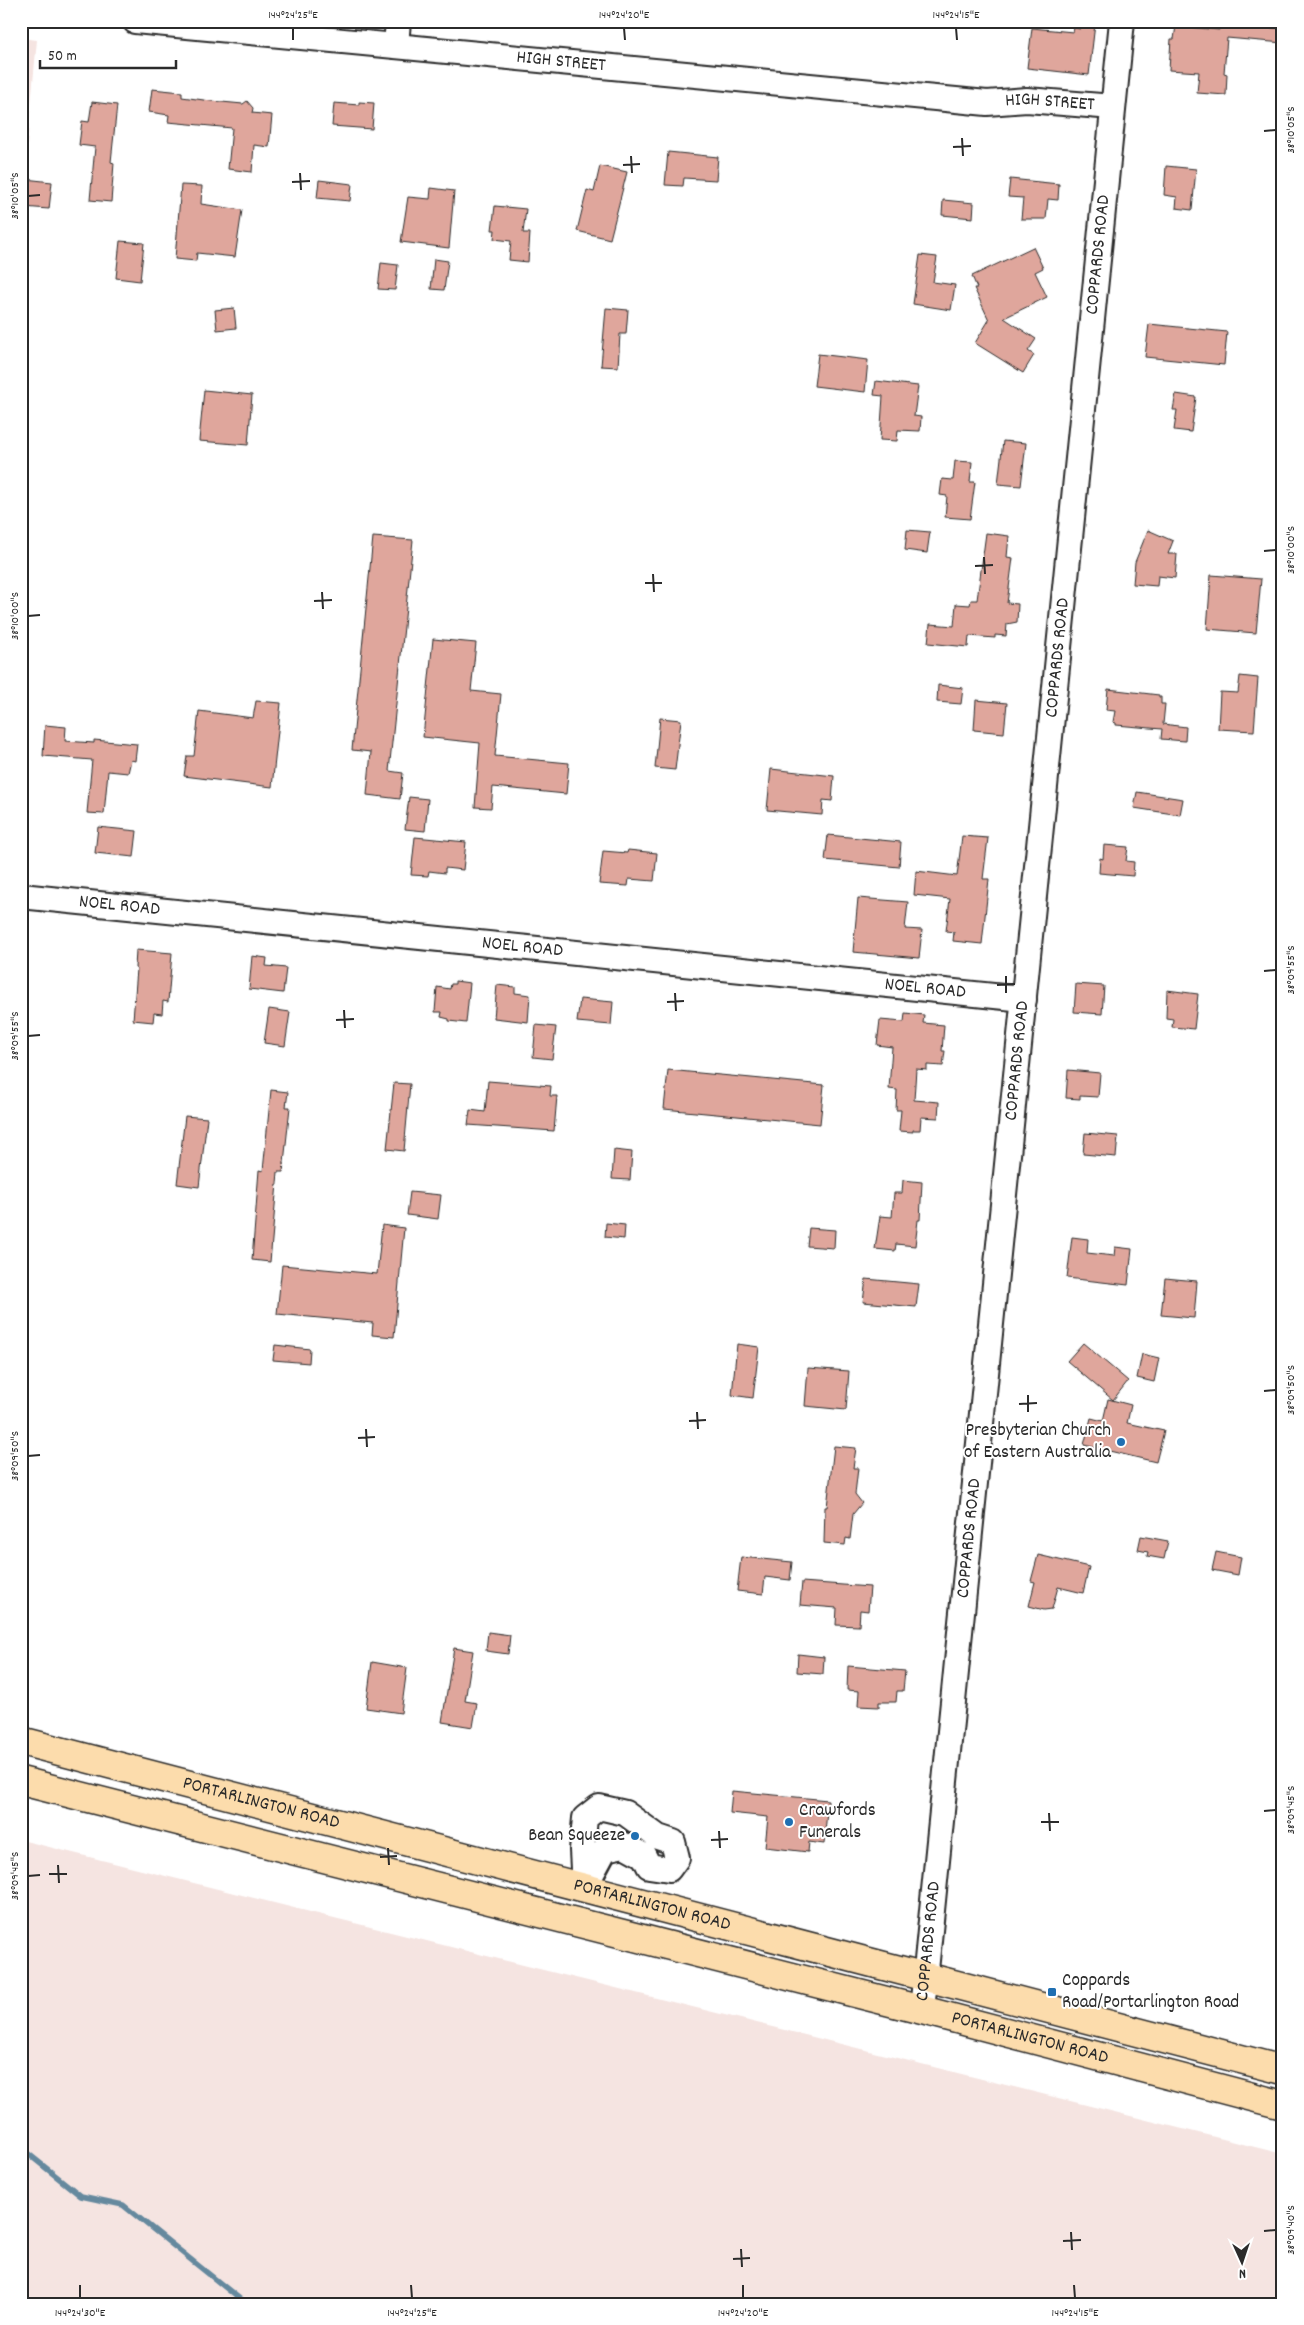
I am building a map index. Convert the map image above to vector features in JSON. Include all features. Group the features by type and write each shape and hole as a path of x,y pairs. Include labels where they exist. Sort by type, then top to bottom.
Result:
{"main road":[{"name":"PORTARLINGTON ROAD","path":"21,1741 1283,2070"},
{"name":"PORTARLINGTON ROAD","path":"21,1781 922,2010 1283,2105"}],"street":[{"name":"HIGH STREET","path":"135,21 987,102 1026,113 1112,115"},
{"path":"396,46 398,21"},
{"name":"COPPARDS ROAD","path":"922,2010 1122,21"},
{"name":"NOEL ROAD","path":"21,896 1024,999"},
{"path":"599,1807 625,1813 658,1837 673,1842 677,1858 669,1869 649,1866 644,1856 624,1845 605,1849 584,1888 582,1850 585,1818 599,1807"}],"shaded area":[{"path":"21,38 37,40 21,211"},
{"path":"21,1840 1283,2154 1283,2304 21,2304"}],"building":[{"path":"1081,22 1095,24 1089,75 1027,68 1032,28 1073,32 1074,28 1080,29"},
{"path":"1220,23 1283,29 1283,43 1227,38 1224,73 1227,74 1226,95 1197,93 1199,72 1169,70 1171,39 1174,39 1176,26 1219,30"},
{"path":"152,89 182,92 182,97 211,101 243,104 247,101 253,108 252,113 272,115 269,147 254,145 252,172 228,169 232,128 168,122 169,115 149,112"},
{"path":"92,102 117,105 111,162 114,163 111,202 90,200 95,147 79,145 82,121 89,122"},
{"path":"359,102 374,103 372,129 332,126 334,103 359,105"},
{"path":"668,152 718,157 716,180 684,178 683,186 665,185"},
{"path":"600,166 627,172 610,239 577,231 587,190 594,192"},
{"path":"1166,166 1196,169 1192,210 1176,208 1177,197 1164,195"},
{"path":"25,179 52,182 49,209 23,207"},
{"path":"1010,179 1059,184 1058,200 1048,199 1046,219 1021,219 1023,198 1008,197"},
{"path":"319,180 352,184 350,201 317,198"},
{"path":"181,185 202,186 201,204 242,210 235,257 197,253 196,261 175,259"},
{"path":"431,188 454,191 449,248 401,242 408,197 430,199"},
{"path":"943,200 974,203 973,218 942,215"},
{"path":"495,206 526,209 523,233 530,233 528,262 509,260 511,241 494,239 495,230 492,230"},
{"path":"120,241 144,243 140,281 116,278"},
{"path":"1033,247 1043,268 1035,272 1047,297 1004,318 1036,339 1028,351 1034,355 1023,373 975,343 989,320 974,288 977,288 972,276"},
{"path":"920,255 937,257 933,282 955,285 951,310 913,304"},
{"path":"434,259 448,261 444,290 431,289"},
{"path":"381,263 398,265 395,290 378,289"},
{"path":"234,308 236,328 217,330 215,310"},
{"path":"606,308 628,310 626,334 620,334 618,367 601,366"},
{"path":"1149,324 1227,332 1224,365 1145,357"},
{"path":"818,354 868,360 865,392 814,386"},
{"path":"876,381 918,386 914,416 921,417 920,431 898,430 897,441 880,440 883,396 874,395"},
{"path":"204,390 252,395 248,445 199,441"},
{"path":"1176,394 1196,397 1191,432 1174,430 1177,410 1173,410"},
{"path":"1003,441 1026,443 1021,486 998,484"},
{"path":"955,461 972,462 970,482 975,482 970,519 945,517 947,496 940,495 942,479 953,480"},
{"path":"907,530 930,532 927,553 905,550"},
{"path":"1148,530 1173,541 1168,554 1177,554 1175,578 1158,576 1157,586 1133,584 1135,562"},
{"path":"986,533 1009,536 1007,557 1013,558 1007,603 1018,604 1017,622 1007,624 1006,636 995,635 995,638 969,636 968,647 928,643 930,624 954,626 956,604 970,605 971,600 977,600"},
{"path":"373,537 413,540 389,771 403,773 400,799 367,795 371,752 352,750"},
{"path":"1211,575 1261,579 1256,633 1207,629"},
{"path":"433,639 476,643 471,691 501,694 495,756 569,763 566,794 493,787 491,808 475,807 480,743 423,737"},
{"path":"1240,676 1258,678 1254,731 1218,729 1220,692 1238,693"},
{"path":"938,685 963,688 961,704 937,702"},
{"path":"1108,689 1159,695 1161,697 1161,704 1165,704 1163,724 1186,727 1185,741 1161,739 1162,729 1116,725 1113,722 1115,711 1106,710"},
{"path":"976,700 1007,703 1004,733 974,730"},
{"path":"256,701 281,703 272,787 184,776 187,756 194,756 199,711 253,718"},
{"path":"660,718 681,720 675,770 655,768"},
{"path":"45,725 66,727 65,741 94,743 94,740 137,744 135,761 131,760 128,773 108,771 104,814 87,813 92,760 43,756"},
{"path":"771,769 834,776 832,801 823,800 822,815 767,810"},
{"path":"1137,792 1183,799 1180,815 1134,808"},
{"path":"409,797 428,799 425,831 405,829"},
{"path":"98,827 137,831 134,857 95,853"},
{"path":"828,835 901,842 899,867 825,860"},
{"path":"962,836 988,838 983,879 989,879 982,944 953,941 954,932 946,931 950,899 914,895 916,871 957,876"},
{"path":"415,837 466,842 463,870 445,868 445,873 429,871 428,876 411,875"},
{"path":"1104,845 1128,847 1126,861 1134,862 1133,876 1099,873 1100,858 1103,859"},
{"path":"628,850 657,853 654,881 629,879 628,886 599,884 603,851 627,853"},
{"path":"858,898 908,902 905,929 922,930 919,958 853,952"},
{"path":"136,950 172,953 168,1002 163,1001 162,1014 154,1013 153,1022 133,1020 137,969 135,968"},
{"path":"252,956 267,958 266,966 286,968 283,993 249,989"},
{"path":"455,981 470,983 466,1023 449,1021 449,1019 441,1017 442,1012 435,1012 437,987 450,989 451,984 455,984"},
{"path":"1076,984 1104,986 1102,1014 1074,1012"},
{"path":"497,985 515,987 515,993 530,995 528,1022 494,1018"},
{"path":"1167,990 1198,994 1194,1029 1172,1027 1173,1019 1166,1018"},
{"path":"580,999 613,1002 611,1025 577,1022"},
{"path":"269,1009 290,1012 285,1046 264,1043"},
{"path":"905,1013 924,1015 923,1023 944,1025 942,1051 945,1051 943,1066 927,1065 927,1070 916,1069 914,1100 939,1102 938,1118 921,1117 920,1130 913,1130 913,1132 899,1131 901,1110 896,1110 897,1090 889,1089 892,1047 877,1045 880,1020 904,1022"},
{"path":"536,1025 556,1027 552,1059 533,1057"},
{"path":"668,1070 824,1085 820,1124 664,1109"},
{"path":"1068,1070 1100,1073 1098,1097 1080,1096 1080,1099 1066,1098"},
{"path":"488,1081 551,1086 550,1096 557,1096 554,1131 468,1125 470,1110 485,1112"},
{"path":"394,1083 410,1084 404,1151 387,1149"},
{"path":"271,1090 288,1092 286,1107 290,1107 283,1172 278,1172 270,1262 252,1260 259,1170 263,1171"},
{"path":"185,1116 207,1118 199,1187 177,1184"},
{"path":"1085,1133 1118,1136 1116,1157 1083,1154"},
{"path":"614,1150 632,1152 630,1180 612,1179"},
{"path":"903,1180 922,1182 920,1220 918,1220 915,1246 896,1244 895,1251 875,1249 880,1216 892,1217 894,1193 902,1193"},
{"path":"410,1192 441,1195 438,1219 407,1215"},
{"path":"606,1223 625,1225 624,1239 605,1237"},
{"path":"382,1225 404,1228 394,1337 372,1335 373,1323 277,1314 282,1265 377,1274"},
{"path":"809,1228 835,1230 834,1248 807,1246"},
{"path":"1072,1237 1088,1239 1087,1253 1114,1256 1115,1247 1132,1249 1128,1285 1067,1278"},
{"path":"1165,1278 1197,1281 1194,1318 1161,1315"},
{"path":"866,1279 919,1284 916,1307 863,1302"},
{"path":"1083,1343 1128,1381 1113,1400 1067,1361"},
{"path":"737,1344 759,1347 753,1398 732,1395"},
{"path":"275,1345 310,1349 309,1363 273,1360"},
{"path":"1142,1354 1159,1358 1154,1382 1137,1378"},
{"path":"808,1368 849,1371 846,1410 805,1406"},
{"path":"1108,1399 1131,1405 1127,1423 1164,1431 1156,1462 1084,1445 1091,1418 1103,1421"},
{"path":"834,1446 856,1448 853,1468 858,1468 855,1494 862,1503 853,1514 850,1539 846,1538 845,1545 824,1543 825,1507 827,1507"},
{"path":"1141,1536 1168,1541 1164,1559 1147,1556 1148,1552 1138,1550"},
{"path":"1216,1552 1241,1557 1238,1575 1212,1570"},
{"path":"1038,1555 1089,1567 1083,1593 1058,1587 1052,1609 1044,1610 1029,1606 1035,1582 1031,1581"},
{"path":"741,1557 792,1562 790,1580 765,1577 763,1594 737,1591"},
{"path":"802,1582 870,1587 868,1611 860,1610 859,1626 836,1625 837,1608 800,1605"},
{"path":"488,1632 510,1635 508,1654 486,1651"},
{"path":"454,1648 473,1651 465,1701 477,1703 473,1727 442,1722"},
{"path":"798,1654 824,1657 823,1674 797,1672"},
{"path":"372,1662 407,1668 401,1713 366,1708"},
{"path":"848,1666 905,1671 903,1691 897,1691 896,1702 879,1702 879,1707 858,1706 859,1691 847,1690"},
{"name":"Crawfords Funerals","path":"732,1791 828,1800 824,1844 809,1842 808,1852 765,1847 768,1817 730,1813"}],"waterway":[{"path":"21,2148 81,2196 123,2205 246,2304"}],"place":[{"name":"Presbyterian Church of Eastern Australia","path":"1121,1442"},
{"name":"Crawfords Funerals","path":"789,1822"},
{"name":"Bean Squeeze","path":"635,1836"},
{"name":"Coppards Road/Portarlington Road","path":"1052,1992"}]}
